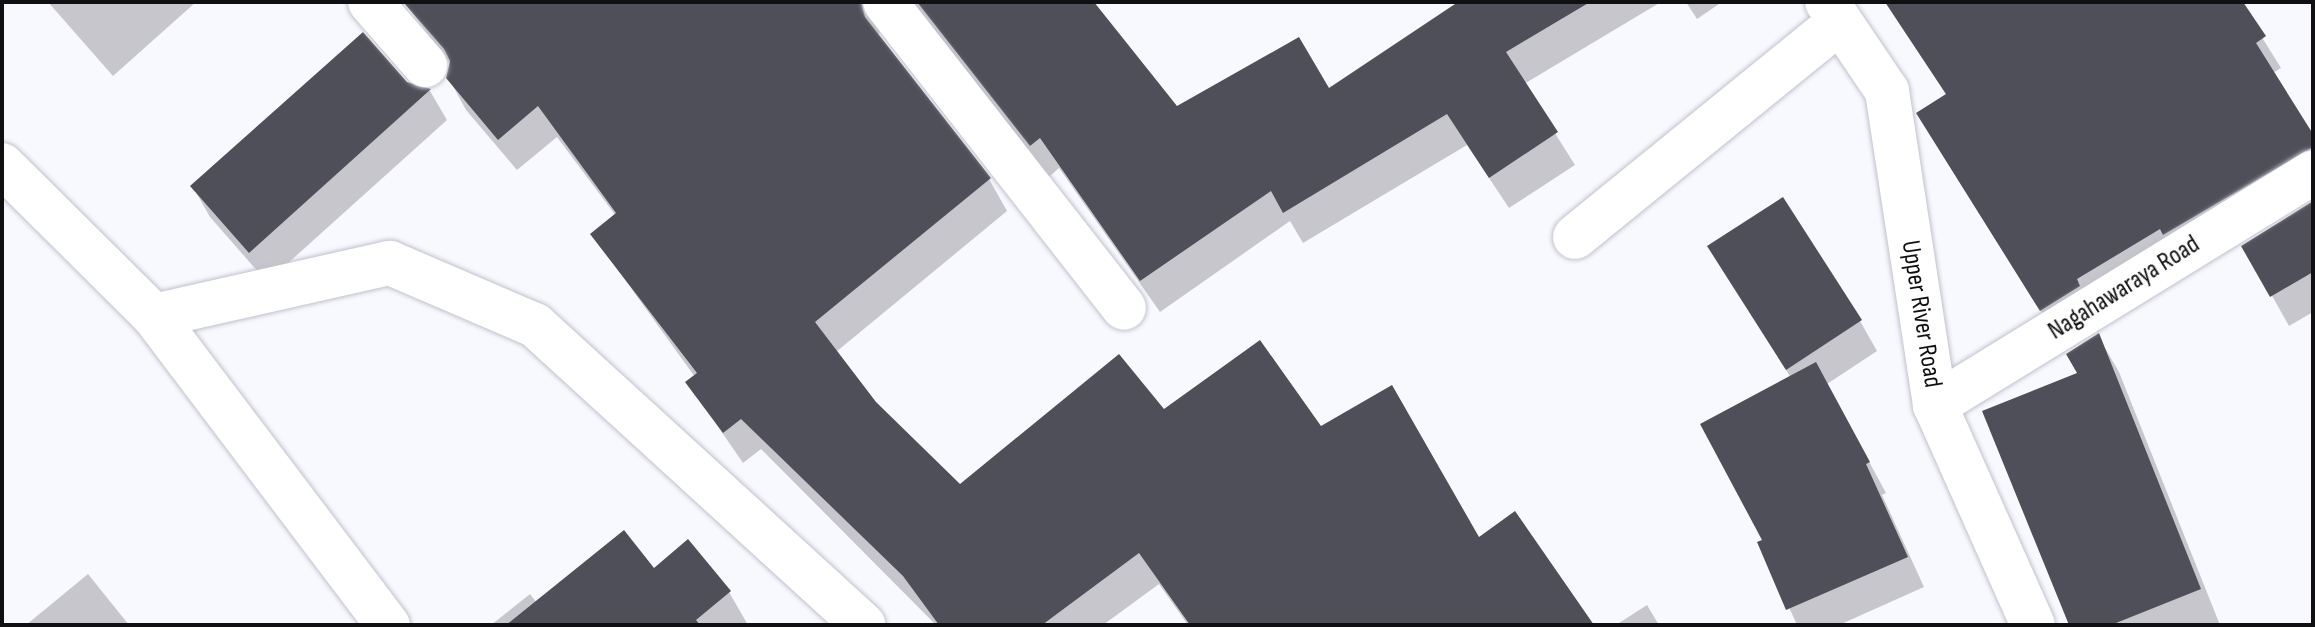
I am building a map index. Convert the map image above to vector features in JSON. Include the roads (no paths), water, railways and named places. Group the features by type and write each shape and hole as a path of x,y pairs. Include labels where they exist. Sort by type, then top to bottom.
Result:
{"street":[{"path":"370,2 425,65"},
{"path":"885,2 1124,308"},
{"path":"1575,237 1834,12"},
{"name":"Upper River Road","path":"1834,12 1887,91 1935,405 2033,625"},
{"path":"2,165 154,316 388,625"},
{"name":"Nagahawaraya Road","path":"1935,405 2313,172"},
{"path":"154,316 390,263 535,325 863,625"}]}
